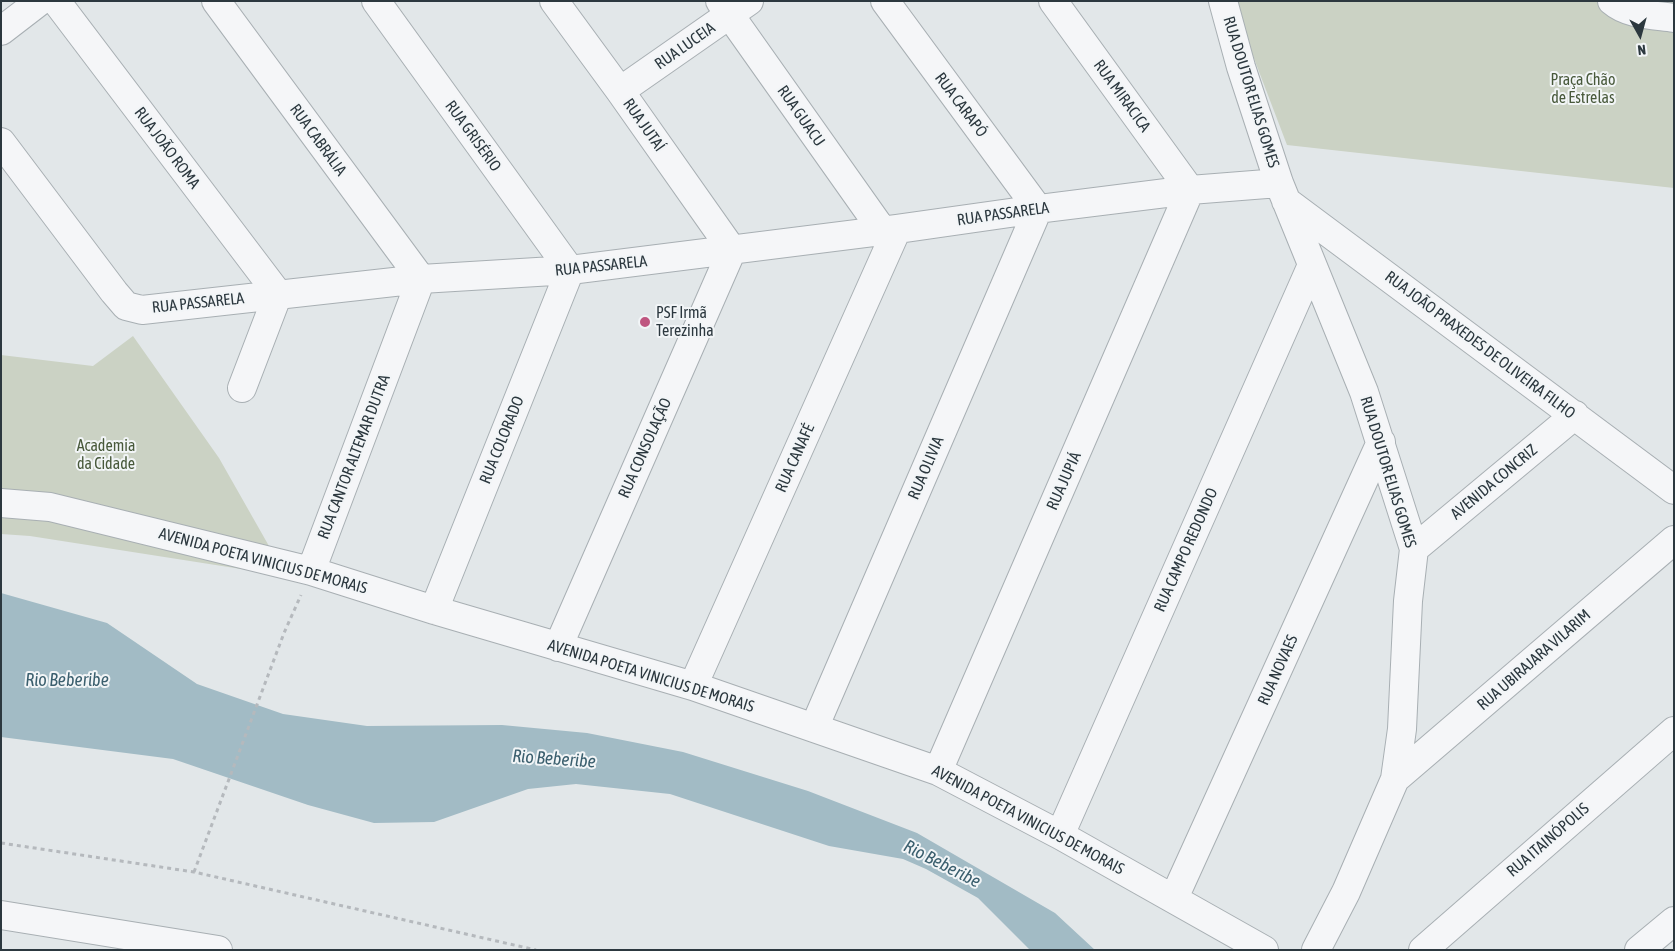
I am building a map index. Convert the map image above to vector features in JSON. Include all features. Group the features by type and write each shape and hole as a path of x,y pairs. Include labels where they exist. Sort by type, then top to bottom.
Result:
{"street":[{"path":"1,31 40,1"},
{"name":"RUA JOÃO ROMA","path":"56,1 278,294"},
{"name":"RUA CABRÁLIA","path":"216,1 421,279"},
{"name":"RUA GRISÉRIO","path":"376,1 570,270"},
{"name":"RUA JUTAÍ","path":"554,1 732,250"},
{"name":"RUA CARAPÓ","path":"885,1 1038,209"},
{"name":"RUA MIRACICA","path":"1053,1 1190,190"},
{"name":"RUA DOUTOR ELIAS GOMES","path":"1223,1 1241,67 1283,192 1364,392 1414,549 1408,601 1402,729 1395,779 1346,892 1316,950"},
{"path":"1612,1 1618,6 1639,14 1674,18"},
{"name":"RUA LUCEIA","path":"620,91 733,6"},
{"name":"RUA GUACU","path":"733,6 890,230"},
{"name":"RUA PASSARELA","path":"1,142 126,306 153,310 278,294 421,279 570,270 1190,190 1283,192"},
{"name":"RUA JUPIÁ","path":"938,771 1190,190"},
{"name":"RUA JOÃO PRAXEDES DE OLIVEIRA FILHO","path":"1283,192 1674,490"},
{"name":"RUA OLIVIA","path":"814,728 1038,209"},
{"name":"RUA CANAFÉ","path":"693,686 890,230"},
{"name":"RUA CONSOLAÇÃO","path":"558,646 732,250"},
{"name":"RUA CAMPO REDONDO","path":"1060,835 1312,265"},
{"name":"RUA COLORADO","path":"434,610 570,270"},
{"name":"RUA CANTOR ALTEMAR DUTRA","path":"311,571 421,279"},
{"path":"242,388 278,294"},
{"name":"AVENIDA CONCRIZ","path":"1414,549 1575,415"},
{"name":"RUA NOVAES","path":"1174,898 1381,442"},
{"name":"AVENIDA POETA VINICIUS DE MORAIS","path":"1,503 50,507 311,571 434,610 693,686 938,771 1060,835 1264,950"},
{"name":"RUA UBIRAJARA VILARIM","path":"1395,779 1674,540"},
{"name":"RUA ITAINÓPOLIS","path":"1422,950 1674,731"},
{"path":"1,915 218,950"},
{"path":"1639,950 1674,921"}],"path":[{"path":"194,872 284,633 311,571"},
{"path":"1,844 194,872 536,950"}],"green space":[{"name":"Praça Chão de Estrelas","path":"1235,1 1674,1 1674,188 1287,145 1242,27"},
{"name":"Academia da Cidade","path":"133,336 219,458 286,576 30,536 1,534 1,355 93,366"}],"water":[{"name":"Rio Beberibe","path":"1,593 107,623 197,684 283,714 367,726 502,725 587,733 683,752 808,791 917,833 1055,913 1095,950 1030,950 978,898 926,869 903,859 829,846 670,794 576,784 528,789 434,822 374,823 308,805 173,759 1,737"}],"place":[{"name":"PSF Irmã Terezinha","path":"645,322"}]}
